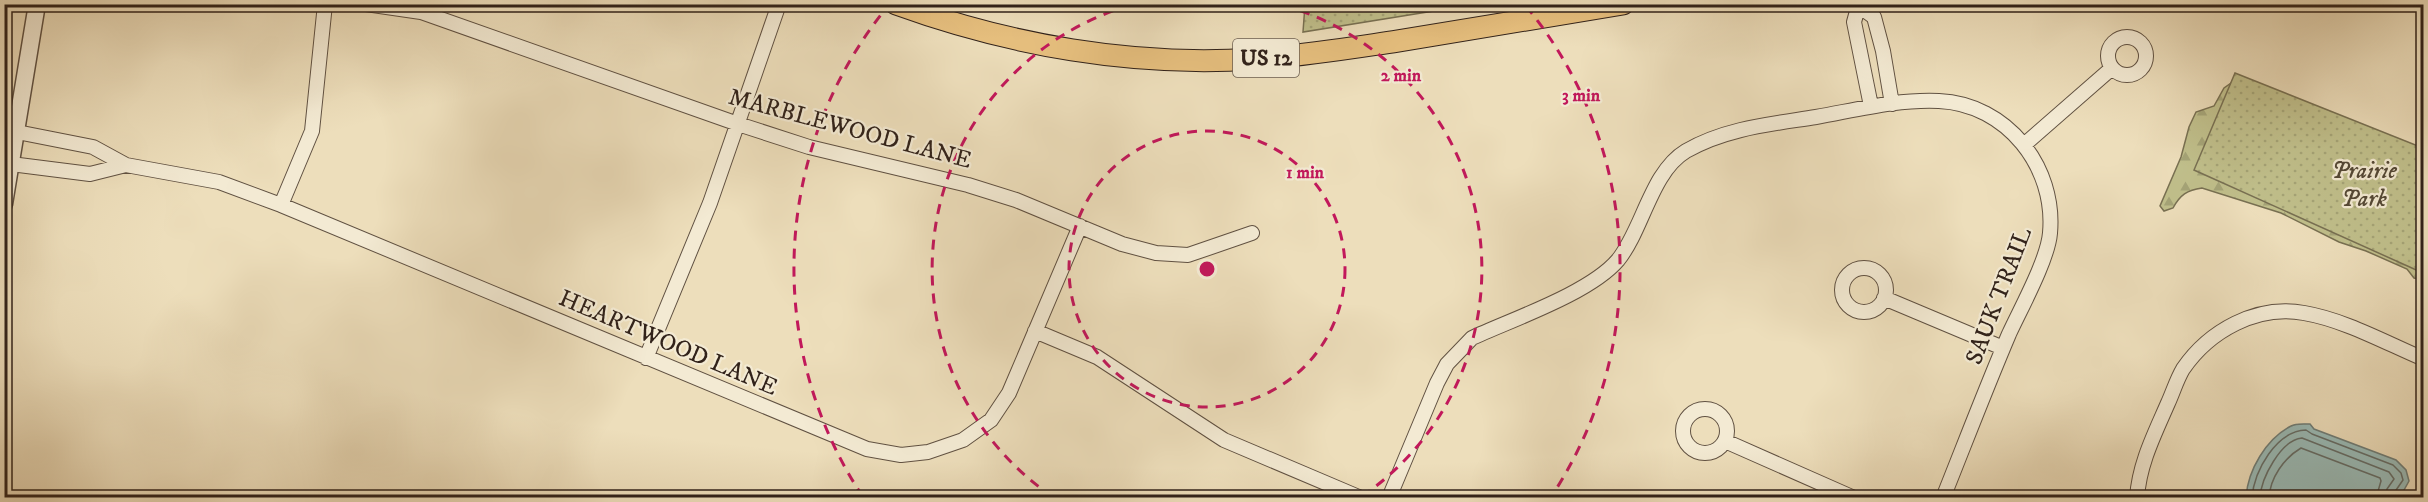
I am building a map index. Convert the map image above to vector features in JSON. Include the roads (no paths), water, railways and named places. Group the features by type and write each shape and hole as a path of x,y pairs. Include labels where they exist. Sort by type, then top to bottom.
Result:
{"highway":[{"name":"US 12","path":"896,4 969,27 1071,50 1152,59 1252,60 1310,54 1623,4"}],"street":[{"path":"4,204 37,4"},
{"path":"281,205 312,131 325,4"},
{"name":"MARBLEWOOD LANE","path":"366,4 421,12 738,124 809,147 978,188 1016,200 1122,244 1156,253 1188,255 1252,233"},
{"path":"646,358 710,203 779,4"},
{"path":"1871,105 1854,22 1859,5 1874,17 1883,51 1892,104"},
{"path":"2025,144 2112,68"},
{"name":"SAUK TRAIL","path":"1389,498 1437,383 1458,350 1473,338 1594,282 1618,259 1668,168 1683,153 1724,133 1871,105 1939,101 1965,105 1997,121 2025,144 2038,164 2045,183 2050,233 2043,257 2003,348 1943,498"},
{"name":"HEARTWOOD LANE","path":"16,132 93,147 126,165 219,182 281,205 867,449 901,456 928,452 963,440 991,420 1009,393 1080,226"},
{"name":"HEARTWOOD LANE","path":"11,164 90,174 126,165"},
{"path":"1884,298 2003,348"},
{"path":"2137,498 2138,481 2148,449 2182,370 2208,339 2233,324 2264,313 2303,313 2341,324 2424,359"},
{"path":"1035,331 1097,357 1224,440 1360,498"},
{"path":"1725,441 1854,498"}],"water":[{"path":"2310,424 2314,429 2396,460 2406,470 2409,481 2404,490 2397,498 2246,497 2250,476 2266,447 2291,426"}],"park label":[{"name":"Prairie Park","path":"2364,185"}]}
